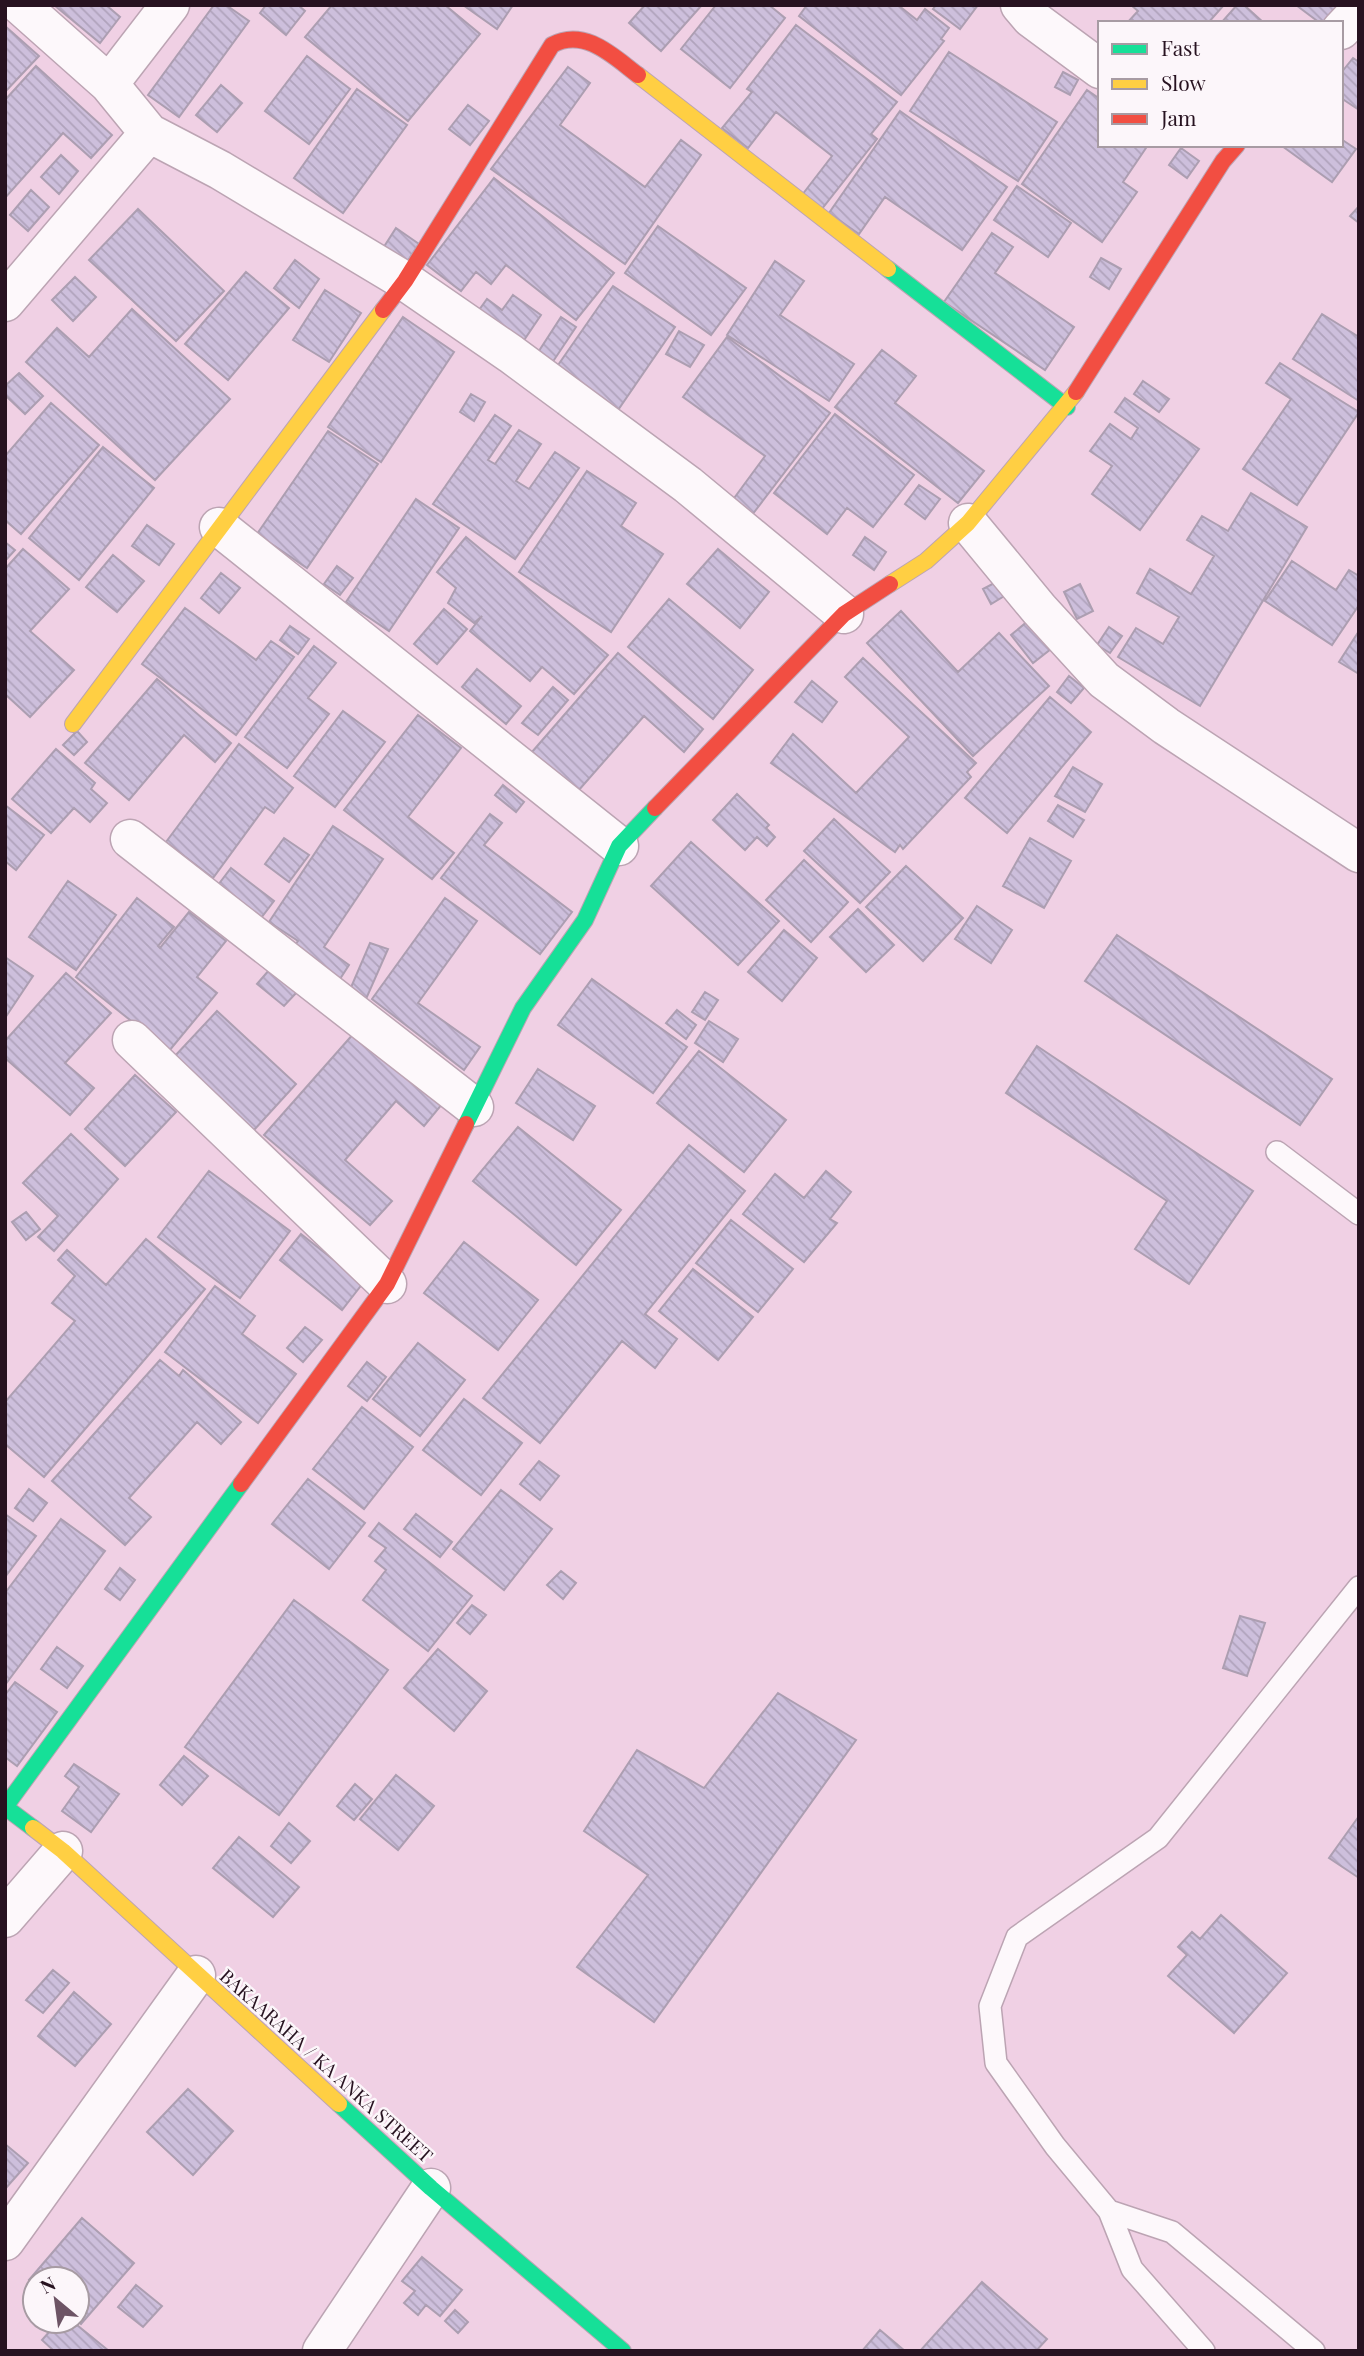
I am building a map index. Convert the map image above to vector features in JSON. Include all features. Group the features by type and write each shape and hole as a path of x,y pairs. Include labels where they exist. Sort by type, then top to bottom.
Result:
{"street":[{"path":"20,5 109,84 149,134 220,170 405,281 512,354 688,485 844,614"},
{"path":"109,84 170,5"},
{"path":"1020,5 1031,18 1098,68"},
{"path":"1343,28 1359,11"},
{"path":"73,724 405,281 552,46 572,39 599,45 1067,407"},
{"path":"5,302 149,134"},
{"path":"5,1807 387,1284 523,1009 584,920 618,846 844,614 926,561 968,523 1067,407 1220,150"},
{"path":"968,523 1104,680 1166,726 1359,853"},
{"path":"219,527 618,846"},
{"path":"130,839 474,1107"},
{"path":"132,1040 387,1284"},
{"name":"BAKAARAHA / KA ANKA STREET","path":"5,1807 63,1851 431,2188 624,2351"},
{"path":"5,1918 63,1851"},
{"path":"5,2241 196,1975"},
{"path":"323,2351 431,2188"}],"lane":[{"path":"1277,1152 1359,1214"},
{"path":"1204,2351 1132,2269 1109,2211 1055,2146 996,2063 990,2006 1017,1937 1158,1838 1359,1587"},
{"path":"1109,2211 1172,2232 1314,2351"}],"building":[{"path":"54,5 106,5 120,17 100,43"},
{"path":"214,5 226,5 249,21 179,117 148,95"},
{"path":"266,5 298,5 305,11 286,35 260,13"},
{"path":"332,5 445,5 480,34 408,121 305,37"},
{"path":"463,5 513,5 497,29"},
{"path":"645,5 702,5 661,51 629,23"},
{"path":"716,5 769,5 785,18 730,88 681,49"},
{"path":"807,5 898,5 917,20 925,9 949,28 941,39 944,41 901,95 799,16"},
{"path":"936,5 978,5 960,29 933,9"},
{"path":"1131,5 1224,5 1210,21 1129,21 1138,11"},
{"path":"1237,5 1244,5 1262,21 1223,21"},
{"path":"1296,5 1338,5 1327,21 1317,21"},
{"path":"796,25 897,102 871,134 877,139 821,210 802,195 832,156 776,112 748,148 722,128 752,92 747,89"},
{"path":"5,26 39,56 5,92"},
{"path":"949,52 1057,122 1018,181 910,111"},
{"path":"307,56 350,89 309,144 265,111"},
{"path":"1353,58 1359,62 1359,110 1343,99 1343,70"},
{"path":"36,66 112,135 91,158 63,133 5,198 5,100"},
{"path":"568,67 590,83 560,125 645,187 681,140 701,155 625,264 491,169"},
{"path":"1063,72 1078,80 1070,95 1055,87"},
{"path":"221,85 242,103 217,132 196,115"},
{"path":"357,89 407,125 343,213 294,178"},
{"path":"1087,90 1098,98 1098,147 1147,147 1123,182 1137,192 1102,242 1022,184"},
{"path":"468,105 489,121 470,145 449,129"},
{"path":"900,111 1007,187 962,250 885,197 859,234 829,213"},
{"path":"1343,140 1356,149 1332,182 1283,147 1343,147"},
{"path":"1181,148 1199,161 1187,178 1169,165"},
{"path":"61,155 78,171 59,194 41,177"},
{"path":"494,178 614,273 576,320 506,265 491,284 476,272 461,291 427,265"},
{"path":"1017,186 1071,223 1048,257 994,220"},
{"path":"31,190 49,207 28,231 10,215"},
{"path":"1359,206 1359,223 1350,216"},
{"path":"138,209 224,291 176,341 89,260"},
{"path":"658,226 746,288 711,335 625,273"},
{"path":"396,228 419,244 403,268 380,253"},
{"path":"992,233 1013,247 995,273 1074,327 1045,370 944,302"},
{"path":"1101,258 1121,269 1109,289 1090,277"},
{"path":"295,260 319,279 299,308 274,288"},
{"path":"775,261 804,281 780,315 854,364 829,401 727,335"},
{"path":"246,272 289,308 228,380 185,344"},
{"path":"75,277 96,297 73,321 52,300"},
{"path":"613,286 675,327 618,410 556,368"},
{"path":"325,290 361,313 329,362 293,340"},
{"path":"513,295 541,315 518,349 474,317 487,299 502,310"},
{"path":"132,309 230,399 155,480 26,362 57,328 89,357"},
{"path":"1322,314 1359,337 1359,401 1293,359"},
{"path":"403,317 454,352 381,462 328,427"},
{"path":"561,317 576,327 552,363 537,354"},
{"path":"679,331 704,345 690,367 666,354"},
{"path":"727,337 830,413 752,515 732,501 765,456 683,397"},
{"path":"882,350 916,376 895,403 984,471 958,503 835,407"},
{"path":"1280,363 1359,412 1297,505 1243,469 1291,399 1266,383"},
{"path":"19,373 43,396 25,414 5,395 5,386"},
{"path":"1143,381 1169,399 1159,412 1134,394"},
{"path":"471,394 485,402 474,421 460,412"},
{"path":"1125,398 1199,449 1140,530 1092,494 1112,466 1090,451 1110,424 1131,439 1138,428 1115,412"},
{"path":"51,403 99,445 21,534 5,520 5,456"},
{"path":"835,414 914,475 873,527 847,508 827,534 774,493"},
{"path":"495,415 511,426 488,460 495,464 519,430 541,444 516,481 529,489 555,452 579,468 515,559 433,504"},
{"path":"328,431 378,464 307,568 257,534"},
{"path":"103,447 154,488 79,580 29,538"},
{"path":"587,471 636,503 621,526 663,554 611,632 519,572"},
{"path":"919,485 940,499 925,519 905,504"},
{"path":"1251,493 1307,527 1200,706 1118,657 1136,628 1163,644 1179,617 1137,593 1150,569 1191,594 1214,556 1187,540 1202,516 1228,531"},
{"path":"416,499 459,528 389,631 346,602"},
{"path":"147,525 174,544 159,565 132,546"},
{"path":"466,537 608,655 574,694 542,667 530,681 470,631 482,616 474,623 448,603 456,588 437,572"},
{"path":"865,537 886,552 874,570 853,555"},
{"path":"5,542 15,550 5,561"},
{"path":"23,549 69,589 30,631 74,670 30,717 5,694 5,569"},
{"path":"718,549 769,592 740,628 687,584"},
{"path":"113,555 144,581 117,612 86,587"},
{"path":"1292,561 1336,590 1349,570 1359,576 1359,605 1332,645 1265,601"},
{"path":"337,566 353,578 340,595 324,584"},
{"path":"221,573 240,588 219,613 201,598"},
{"path":"998,581 1006,595 991,604 983,589"},
{"path":"1080,584 1093,611 1077,619 1064,592"},
{"path":"669,599 753,670 713,719 628,647"},
{"path":"185,608 256,660 271,641 294,657 236,735 142,664"},
{"path":"444,609 467,629 437,664 414,644"},
{"path":"901,611 958,672 999,633 1049,686 973,756 867,643"},
{"path":"1034,616 1056,645 1033,663 1011,635"},
{"path":"290,626 309,639 298,654 280,640"},
{"path":"1109,627 1122,636 1110,653 1097,645"},
{"path":"1359,631 1359,674 1339,662"},
{"path":"314,646 336,663 308,698 329,714 287,768 245,737"},
{"path":"618,653 703,729 684,752 644,716 578,791 532,752"},
{"path":"863,658 976,763 967,772 971,777 903,849 900,845 895,852 771,763 793,734 856,793 909,737 845,677"},
{"path":"477,669 521,706 506,724 462,687"},
{"path":"1069,676 1084,688 1071,703 1057,692"},
{"path":"157,679 231,743 215,762 184,735 129,800 85,763"},
{"path":"812,681 837,702 822,722 795,702"},
{"path":"553,687 568,700 538,735 522,723"},
{"path":"1050,697 1091,732 1007,833 965,798"},
{"path":"343,711 385,742 335,807 294,776"},
{"path":"418,715 461,748 408,817 454,853 432,879 344,810"},
{"path":"77,731 87,742 74,755 63,745"},
{"path":"239,744 293,788 274,813 265,807 213,878 166,842"},
{"path":"56,749 95,783 91,789 107,803 90,822 74,808 51,833 12,799"},
{"path":"1073,767 1102,784 1085,812 1055,796"},
{"path":"503,785 524,802 516,812 495,795"},
{"path":"737,794 769,825 766,828 775,837 767,846 757,837 745,850 713,820"},
{"path":"5,805 44,835 16,870 5,861"},
{"path":"1058,805 1084,820 1073,837 1048,821"},
{"path":"490,814 502,823 484,845 572,912 540,954 441,878"},
{"path":"834,819 890,872 860,903 804,851"},
{"path":"333,826 383,859 324,947 349,965 338,982 291,950 298,941 269,922"},
{"path":"284,838 309,855 289,882 265,864"},
{"path":"1030,838 1071,861 1044,908 1003,886"},
{"path":"691,842 779,921 738,965 651,886"},
{"path":"804,860 848,902 811,942 766,900"},
{"path":"906,866 963,918 923,961 866,907"},
{"path":"231,868 274,901 261,918 218,885"},
{"path":"68,881 116,915 76,970 29,937"},
{"path":"137,898 174,927 158,946 160,948 189,912 226,941 197,977 217,993 169,1051 76,977"},
{"path":"445,898 477,921 418,1003 480,1047 464,1070 372,999"},
{"path":"977,906 1012,930 991,963 955,939"},
{"path":"858,909 894,945 866,972 830,937"},
{"path":"784,930 817,958 782,1001 748,972"},
{"path":"1117,935 1332,1079 1300,1125 1085,981"},
{"path":"370,943 388,949 366,999 349,992"},
{"path":"5,957 33,976 5,1018"},
{"path":"270,969 297,992 284,1006 257,984"},
{"path":"66,973 111,1013 65,1063 94,1088 70,1115 5,1058 5,1041"},
{"path":"592,979 687,1047 653,1093 558,1025"},
{"path":"705,992 718,1000 705,1020 692,1012"},
{"path":"677,1010 696,1025 686,1039 666,1023"},
{"path":"217,1011 296,1084 254,1130 174,1057"},
{"path":"709,1021 738,1039 723,1062 695,1043"},
{"path":"355,1032 443,1103 424,1126 396,1101 345,1160 392,1201 370,1225 264,1135"},
{"path":"1037,1046 1253,1191 1189,1284 1135,1249 1167,1201 1006,1093"},
{"path":"699,1051 786,1120 744,1172 657,1103"},
{"path":"538,1069 595,1106 573,1140 516,1103"},
{"path":"135,1075 176,1112 125,1166 85,1129"},
{"path":"518,1127 621,1210 576,1265 473,1181"},
{"path":"71,1134 118,1179 54,1251 38,1237 58,1216 23,1183"},
{"path":"689,1145 745,1191 645,1314 677,1339 655,1368 622,1341 540,1443 483,1398"},
{"path":"209,1171 290,1231 240,1298 158,1237"},
{"path":"826,1171 851,1192 830,1219 837,1223 804,1262 743,1214 775,1174 804,1198"},
{"path":"26,1212 40,1229 26,1240 12,1222"},
{"path":"731,1220 793,1269 758,1312 696,1263"},
{"path":"301,1234 363,1283 342,1310 280,1260"},
{"path":"146,1239 205,1289 44,1477 5,1444 5,1402 75,1321 52,1303 75,1276 58,1260 67,1250 106,1285"},
{"path":"464,1242 538,1300 498,1350 424,1293"},
{"path":"693,1269 753,1317 718,1360 659,1311"},
{"path":"215,1286 255,1316 242,1334 296,1374 258,1423 165,1352"},
{"path":"305,1327 322,1340 303,1362 287,1348"},
{"path":"418,1343 465,1380 420,1436 373,1399"},
{"path":"160,1360 179,1376 183,1370 241,1422 221,1444 197,1422 129,1498 151,1517 125,1545 52,1481"},
{"path":"367,1362 386,1377 367,1401 348,1386"},
{"path":"464,1399 522,1443 481,1495 423,1450"},
{"path":"362,1407 413,1447 364,1509 313,1469"},
{"path":"539,1461 559,1476 540,1500 520,1484"},
{"path":"308,1479 365,1523 329,1569 272,1524"},
{"path":"29,1489 47,1503 33,1521 15,1508"},
{"path":"501,1490 552,1529 504,1590 453,1549"},
{"path":"5,1514 36,1536 5,1577"},
{"path":"416,1514 452,1542 440,1557 404,1529"},
{"path":"61,1519 105,1551 5,1685 5,1593"},
{"path":"379,1523 472,1596 428,1651 363,1600 386,1570 375,1561 386,1548 369,1536"},
{"path":"120,1568 135,1580 120,1600 105,1589"},
{"path":"561,1571 576,1583 563,1599 547,1585"},
{"path":"294,1600 388,1670 279,1815 185,1747"},
{"path":"472,1605 486,1615 470,1634 457,1623"},
{"path":"1240,1616 1265,1623 1247,1676 1223,1668"},
{"path":"57,1647 83,1666 67,1688 41,1669"},
{"path":"438,1649 487,1691 454,1731 404,1688"},
{"path":"15,1682 57,1712 17,1766 5,1757 5,1695"},
{"path":"778,1693 856,1740 654,2022 577,1967 648,1875 584,1831 637,1750 704,1788"},
{"path":"184,1756 208,1776 182,1805 160,1785"},
{"path":"74,1764 119,1794 91,1832 62,1811 79,1787 65,1776"},
{"path":"396,1775 434,1806 398,1850 360,1819"},
{"path":"355,1784 372,1799 354,1820 337,1806"},
{"path":"1359,1816 1359,1878 1329,1858"},
{"path":"289,1823 310,1841 291,1863 271,1846"},
{"path":"239,1837 299,1887 273,1917 213,1868"},
{"path":"1221,1915 1287,1973 1234,2033 1168,1976 1187,1955 1178,1947 1192,1932 1200,1939"},
{"path":"53,1970 69,1983 43,2013 26,2000"},
{"path":"74,1992 111,2024 75,2066 38,2036"},
{"path":"188,2089 233,2131 193,2175 147,2132"},
{"path":"5,2144 28,2163 5,2189"},
{"path":"82,2218 134,2263 91,2312 91,2265 42,2265"},
{"path":"422,2257 462,2290 440,2316 426,2305 418,2315 404,2303 415,2291 402,2281"},
{"path":"982,2282 1047,2339 1036,2351 920,2351"},
{"path":"136,2285 162,2306 143,2327 118,2307"},
{"path":"455,2310 468,2322 458,2333 445,2321"},
{"path":"880,2330 905,2351 862,2351"},
{"path":"46,2335 89,2335 109,2351 54,2351 42,2340"}],"traffic: fast":[{"path":"888,269 1067,407"},
{"path":"466,1124 523,1008 585,920 619,846 655,808"},
{"path":"33,1828 5,1807 241,1484"},
{"path":"339,2104 431,2188 623,2351"}],"traffic: slow":[{"path":"638,75 888,269"},
{"path":"73,724 383,310"},
{"path":"890,584 926,561 968,523 1076,392"},
{"path":"33,1828 63,1851 339,2104"}],"traffic: jam":[{"path":"383,310 405,281 552,45 564,40 587,42 609,53 638,75"},
{"path":"1076,392 1223,161 1235,147"},
{"path":"655,808 844,614 890,584"},
{"path":"241,1484 387,1284 466,1124"}]}
